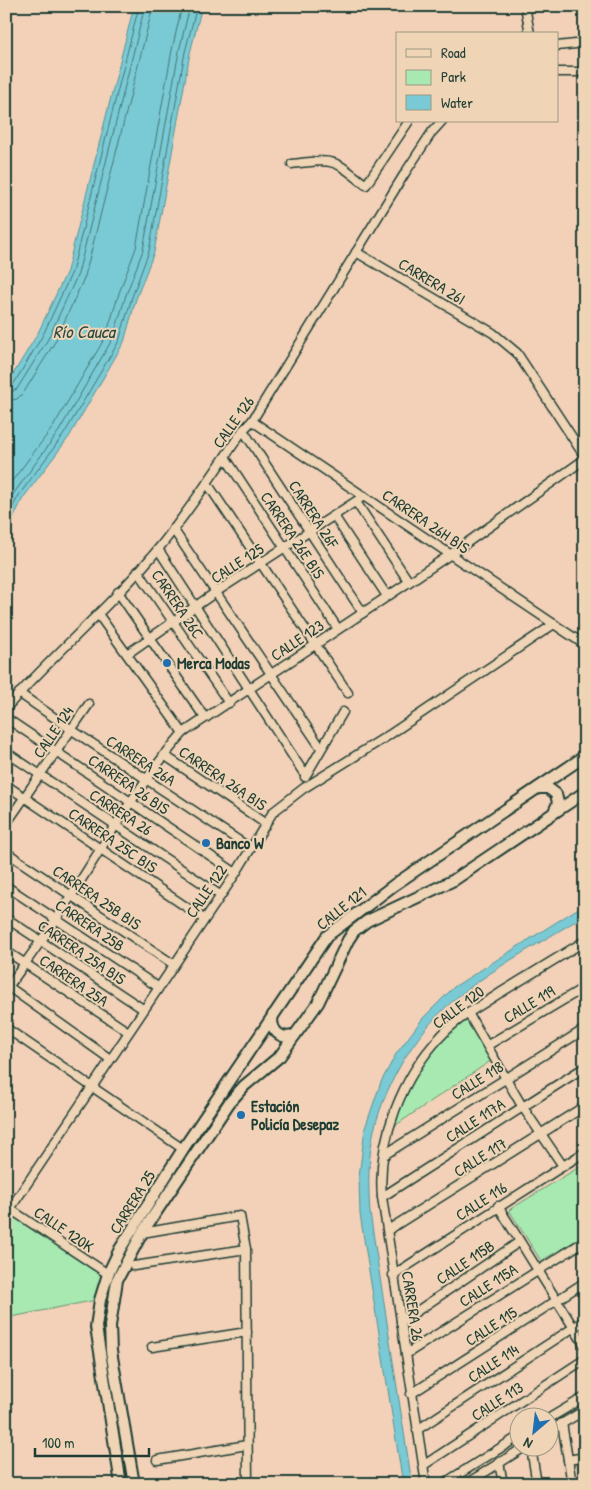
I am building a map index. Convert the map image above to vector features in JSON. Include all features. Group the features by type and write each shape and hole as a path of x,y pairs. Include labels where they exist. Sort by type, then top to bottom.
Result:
{"main road":[{"name":"CALLE 121","path":"183,1149 327,936 394,885 585,756"},
{"path":"538,788 548,788 556,794 558,803 554,812"},
{"name":"CALLE 121","path":"193,1155 229,1103 244,1086 280,1056 318,1002 354,931 367,921 454,880 585,792"},
{"path":"273,1014 272,1023 275,1031 282,1036 295,1035"},
{"name":"CARRERA 25","path":"121,1483 96,1327 108,1274 120,1249 183,1149"},
{"name":"CARRERA 25","path":"134,1484 114,1377 110,1326 117,1280 142,1233 193,1155"}],"street":[{"path":"525,6 530,32"},
{"path":"558,46 585,43"},
{"path":"558,72 585,72"},
{"path":"292,164 323,160 334,161 366,185 408,122"},
{"name":"CALLE 126","path":"6,708 98,614 173,530 243,430 252,421 422,146 441,122"},
{"name":"CARRERA 26I","path":"356,252 493,334 517,353 585,458"},
{"name":"CARRERA 26H BIS","path":"252,421 585,644"},
{"name":"CARRERA 26F","path":"243,430 363,613"},
{"name":"CARRERA 26E BIS","path":"225,457 286,547 338,629"},
{"name":"CALLE 123","path":"7,988 56,919 146,780 164,755 183,734 451,554 585,458"},
{"path":"206,482 348,693"},
{"name":"CALLE 125","path":"127,654 196,608 216,592 364,496"},
{"path":"356,502 409,582"},
{"path":"334,516 387,596"},
{"path":"173,530 321,748"},
{"path":"158,549 305,775"},
{"name":"CARRERA 26C","path":"138,571 228,703"},
{"path":"118,592 205,718"},
{"path":"98,614 183,734"},
{"name":"CALLE 122","path":"8,1210 236,872 273,812 304,788 389,735 554,624"},
{"name":"CARRERA 26A","path":"19,693 250,848"},
{"name":"CALLE 124","path":"6,824 89,704"},
{"path":"304,788 305,775 343,712"},
{"name":"CARRERA 26 BIS","path":"6,718 236,872"},
{"name":"CARRERA 26","path":"6,752 220,895"},
{"name":"CARRERA 26A BIS","path":"164,755 266,824"},
{"name":"CARRERA 25C BIS","path":"6,785 204,919"},
{"name":"CARRERA 25B BIS","path":"6,852 173,964"},
{"name":"CARRERA 25B","path":"6,886 158,987"},
{"name":"CARRERA 25A BIS","path":"6,918 143,1010"},
{"name":"CALLE 120","path":"387,1131 400,1100 417,1068 441,1035 468,1013 585,941"},
{"name":"CARRERA 25A","path":"6,951 127,1031"},
{"name":"CALLE 119","path":"488,1045 585,987"},
{"path":"7,988 110,1059"},
{"path":"468,1013 522,1106 563,1166"},
{"path":"6,1028 183,1149"},
{"name":"CALLE 118","path":"384,1155 585,1029"},
{"name":"CALLE 117A","path":"382,1197 585,1067"},
{"name":"CALLE 117","path":"388,1230 585,1106"},
{"name":"CARRERA 26","path":"387,1131 381,1181 382,1197 426,1484"},
{"name":"CALLE 116","path":"393,1275 585,1152"},
{"path":"498,1206 585,1346"},
{"name":"CALLE 120K","path":"8,1210 108,1274"},
{"path":"142,1233 240,1216 246,1248 248,1484"},
{"name":"CALLE 115A","path":"406,1354 585,1241"},
{"name":"CALLE 115B","path":"401,1322 519,1242"},
{"path":"134,1266 246,1248"},
{"name":"CALLE 115","path":"412,1394 585,1282"},
{"name":"CALLE 114","path":"417,1430 585,1320"},
{"path":"152,1347 247,1332"},
{"name":"CALLE 113","path":"424,1465 585,1359"},
{"path":"558,1413 585,1397"},
{"path":"558,1426 585,1410"},
{"path":"562,1424 572,1484"},
{"path":"443,1484 508,1443"},
{"path":"158,1460 247,1445"},
{"path":"468,1483 508,1457"},
{"path":"568,1460 585,1457"},
{"path":"532,1458 537,1484"},
{"path":"499,1462 503,1484"}],"green space":[{"path":"468,1013 495,1058 387,1131 400,1100 441,1035"},
{"path":"581,1166 585,1172 585,1235 541,1261 509,1210"},
{"path":"10,1209 104,1272 96,1300 6,1318 6,1215"}],"water":[{"name":"Río Cauca","path":"134,6 202,6 190,53 154,252 136,299 124,342 69,437 23,498 6,533 6,386 38,333 67,271"},
{"path":"585,904 585,915 490,974 460,995 431,1022 406,1055 396,1073 387,1092 374,1130 370,1161 370,1213 412,1484 403,1484 360,1214 359,1177 365,1128 381,1082 396,1054 423,1018 454,987"}],"place":[{"name":"Merca Modas","path":"167,663"},
{"name":"Banco W","path":"206,843"},
{"name":"Estación Policía Desepaz","path":"241,1115"}]}
